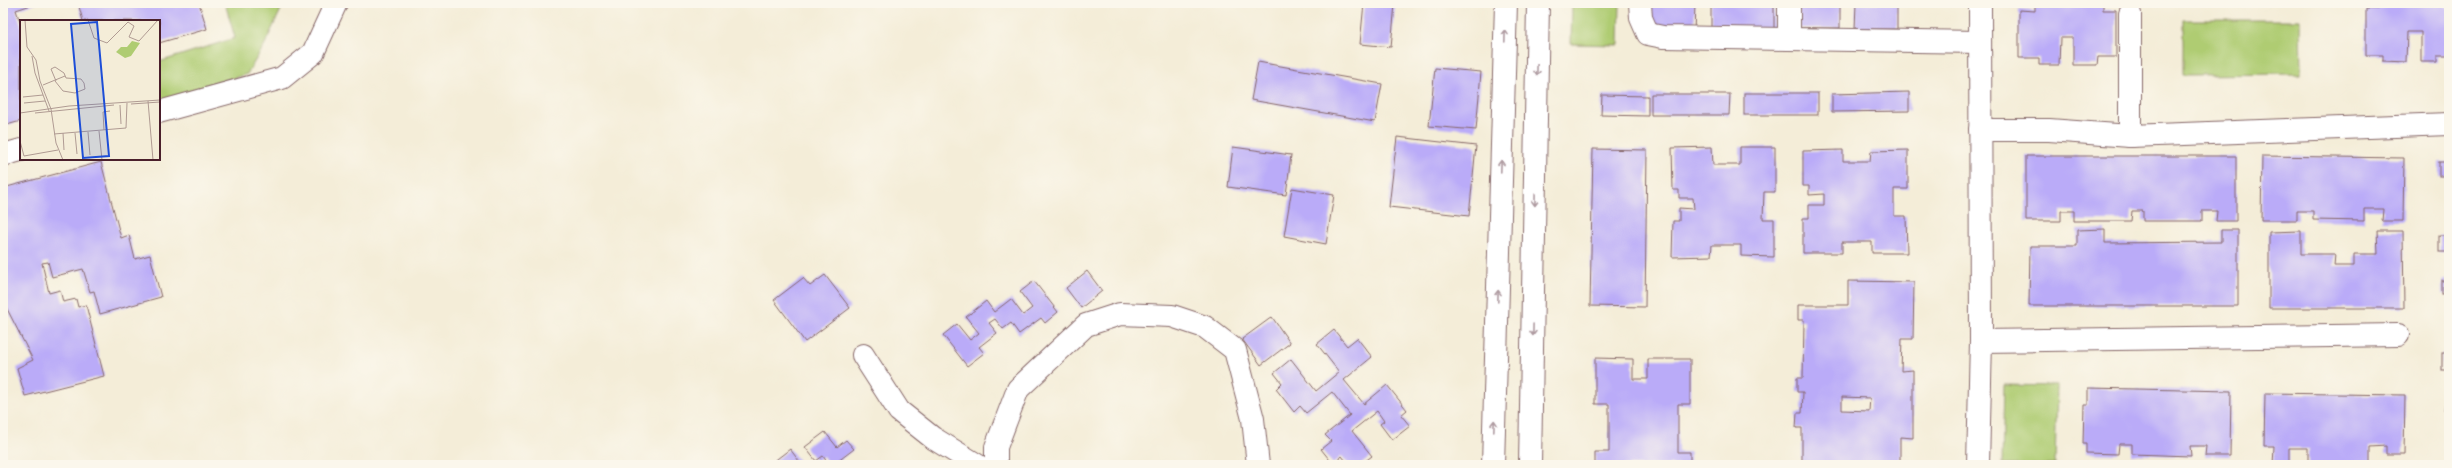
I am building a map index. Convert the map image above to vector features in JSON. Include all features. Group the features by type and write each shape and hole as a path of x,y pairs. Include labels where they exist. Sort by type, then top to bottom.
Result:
{"street":[{"path":"160,112 282,78 313,53 336,3"},
{"path":"1493,465 1506,3"},
{"path":"1530,465 1538,3"},
{"path":"1640,3 1641,18 1648,34 1663,37 1980,42"},
{"path":"1789,3 1789,39"},
{"path":"1978,465 1981,341 1980,3"},
{"path":"2130,14 2130,136"},
{"path":"1980,130 2049,130 2130,136 2449,124"},
{"path":"3,155 20,150"},
{"path":"996,465 996,447 1018,389 1086,325 1120,314 1172,316 1205,327 1236,350 1253,419 1258,465"},
{"path":"1981,341 2398,335"},
{"path":"863,355 899,411 933,438 977,465"}],"green space":[{"path":"225,3 284,3 264,46 247,74 160,102 160,62 235,38"},
{"path":"1572,3 1620,3 1619,45 1571,44"},
{"path":"2183,20 2300,20 2301,74 2183,75"},
{"path":"2004,385 2057,386 2055,465 2002,465"}],"building":[{"path":"3,3 37,3 16,10 20,22 20,121 3,126"},
{"path":"78,3 199,3 207,29 160,43 160,20 83,20"},
{"path":"1364,3 1395,4 1391,47 1360,44"},
{"path":"1650,3 1695,3 1694,34 1649,33"},
{"path":"1711,3 1774,3 1774,35 1711,30"},
{"path":"1799,3 1840,3 1840,28 1799,28"},
{"path":"1856,3 1897,3 1897,29 1855,29"},
{"path":"2035,3 2103,3 2103,10 2116,10 2116,57 2098,57 2097,65 2073,65 2073,38 2060,38 2059,65 2039,65 2039,58 2019,58 2019,10 2035,11"},
{"path":"2379,3 2446,3 2446,6 2449,6 2449,56 2437,56 2437,62 2421,62 2421,32 2407,32 2406,62 2383,61 2383,55 2366,55 2366,9 2379,9"},
{"path":"1258,62 1382,84 1375,122 1251,100"},
{"path":"1435,68 1481,72 1476,130 1429,126"},
{"path":"1909,92 1909,111 1832,112 1832,94"},
{"path":"1744,93 1818,93 1818,115 1744,115"},
{"path":"1651,94 1730,94 1729,115 1651,115"},
{"path":"1602,95 1648,96 1648,116 1601,115"},
{"path":"1397,137 1476,146 1469,216 1389,207"},
{"path":"1233,147 1291,155 1286,195 1228,187"},
{"path":"1712,147 1713,165 1740,165 1740,147 1775,147 1775,192 1764,192 1763,219 1774,219 1774,257 1741,256 1741,245 1712,245 1711,256 1672,257 1673,221 1679,221 1679,208 1694,209 1693,198 1679,198 1679,190 1673,190 1672,148"},
{"path":"1593,149 1647,150 1645,307 1590,306"},
{"path":"1843,150 1843,161 1870,161 1871,151 1908,150 1908,189 1894,189 1894,216 1906,216 1907,253 1872,253 1872,242 1842,242 1842,253 1803,253 1803,218 1809,218 1809,205 1824,205 1824,194 1809,195 1809,186 1803,186 1803,151"},
{"path":"2026,156 2236,156 2236,221 2216,221 2217,211 2202,211 2202,221 2143,221 2143,211 2132,211 2131,221 2074,221 2074,211 2061,211 2061,221 2026,221"},
{"path":"2262,156 2404,158 2403,221 2382,221 2383,209 2364,209 2364,221 2313,220 2313,211 2297,211 2297,220 2261,220"},
{"path":"101,162 121,238 129,235 135,259 150,255 161,297 100,314 94,291 90,292 83,269 52,277 48,262 42,263 49,293 60,290 63,302 76,299 78,307 86,305 104,376 25,396 17,368 33,360 3,301 3,188"},
{"path":"2439,162 2449,162 2449,176 2439,176"},
{"path":"1292,188 1334,195 1326,244 1284,236"},
{"path":"2105,229 2105,243 2221,242 2221,230 2238,230 2238,306 2029,306 2030,246 2077,246 2077,230"},
{"path":"2301,231 2301,254 2335,254 2334,266 2354,266 2354,254 2378,254 2377,231 2403,231 2404,308 2269,308 2269,232"},
{"path":"2439,235 2449,235 2449,252 2439,252"},
{"path":"1087,271 1102,291 1081,308 1066,288"},
{"path":"825,275 850,308 805,342 774,300 803,278 810,286"},
{"path":"2442,280 2449,280 2449,294 2442,294"},
{"path":"1034,281 1058,312 1045,323 1041,318 1019,334 1011,323 1003,329 995,319 989,323 997,333 979,347 984,353 967,366 943,335 957,324 970,340 979,333 966,317 986,301 994,312 1011,299 1023,315 1032,308 1020,292"},
{"path":"1848,281 1914,282 1913,339 1902,339 1901,371 1913,370 1913,438 1900,437 1900,465 1802,465 1802,428 1796,428 1797,413 1802,413 1803,392 1797,392 1797,378 1803,378 1804,320 1798,320 1798,305 1848,305","holes":["1842,397 1870,398 1869,411 1842,410"]},
{"path":"1272,317 1290,343 1261,365 1242,339"},
{"path":"1334,330 1347,346 1357,338 1372,357 1344,380 1364,404 1387,385 1407,410 1401,415 1410,426 1392,440 1380,424 1384,421 1377,411 1352,431 1372,456 1360,465 1349,465 1342,456 1333,464 1321,449 1331,441 1325,435 1350,415 1332,392 1306,413 1300,406 1294,412 1276,389 1282,383 1274,373 1291,359 1316,391 1339,372 1317,344"},
{"path":"2442,353 2449,353 2449,370 2442,370"},
{"path":"1595,358 1633,359 1633,379 1648,379 1648,359 1690,359 1690,404 1678,404 1678,452 1690,452 1690,465 1595,465 1595,452 1609,452 1609,404 1595,404"},
{"path":"2088,388 2231,391 2230,456 2205,456 2206,446 2190,446 2191,456 2132,454 2132,444 2119,444 2118,454 2086,453 2086,444 2083,444 2084,405 2088,405"},
{"path":"2265,393 2405,395 2404,454 2386,454 2386,446 2370,447 2370,465 2308,465 2308,448 2289,448 2289,465 2273,465 2274,446 2264,446"},
{"path":"2446,397 2449,397 2449,411 2445,411"},
{"path":"825,432 837,447 846,440 854,449 833,465 829,465 823,456 816,461 805,447"},
{"path":"790,449 802,465 776,465 773,462"}]}
